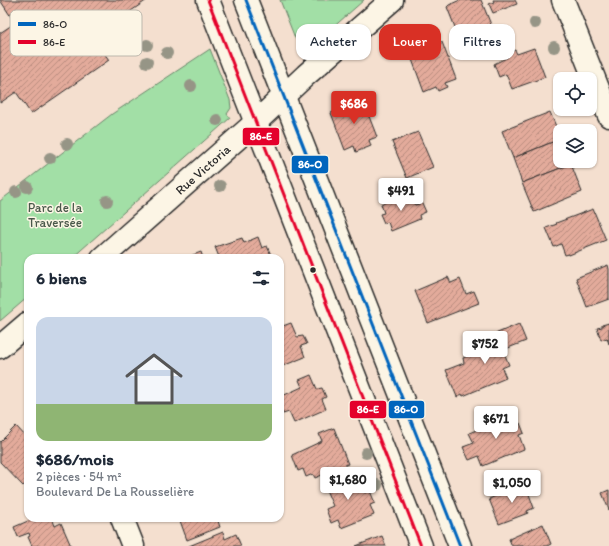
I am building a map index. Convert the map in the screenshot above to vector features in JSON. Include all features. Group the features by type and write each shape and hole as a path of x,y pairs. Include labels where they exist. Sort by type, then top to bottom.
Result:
{"street":[{"path":"208,0 421,546"},
{"path":"246,0 460,546"},
{"name":"Rue Victoria","path":"107,254 392,0"},
{"path":"563,0 609,116"},
{"path":"0,347 24,326"},
{"path":"124,522 133,546"}],"green space":[{"path":"280,0 364,0 337,24 296,24 296,39"},
{"name":"Parc de la Traversée","path":"210,49 230,100 231,108 227,114 230,118 77,254 24,254 24,300 0,321 0,201 112,114"}],"building":[{"path":"0,0 147,0 132,10 10,10 10,15"},
{"path":"460,0 481,0 491,24 454,24 447,7"},
{"path":"493,0 515,0 517,4 493,13 489,4 494,2"},
{"path":"10,26 10,56 106,56 109,60 31,114 16,92 0,103 0,33"},
{"path":"442,42 456,79 445,83 447,87 438,91 436,87 424,92 412,60 441,60"},
{"path":"534,48 545,77 512,89 506,74 499,77 494,64 502,60 515,60 515,50 517,54"},
{"path":"352,97 355,104 363,101 377,137 369,140 371,146 356,152 354,146 345,150 331,113 339,110 336,103"},
{"path":"550,112 555,124 553,124 553,142 513,158 502,131"},
{"path":"418,132 433,167 407,178 392,142"},
{"path":"553,142 553,168 561,168 522,183 513,158"},
{"path":"561,168 573,168 582,192 534,212 522,183"},
{"path":"410,192 415,205 422,203 426,212 419,215 420,219 391,231 388,222 384,223 380,214 384,213 381,204"},
{"path":"593,209 606,240 569,255 565,255 561,244 554,247 546,228"},
{"path":"258,237 262,248 267,246 271,254 218,254 215,247 242,238 244,243"},
{"path":"608,265 609,299 587,307 576,278"},
{"path":"448,277 451,283 460,279 466,294 474,291 479,303 428,323 415,291"},
{"path":"291,323 297,337 303,336 307,344 301,346 305,357 284,365 284,326"},
{"path":"609,323 609,344 607,338 601,340 597,328"},
{"path":"519,324 526,341 503,350 509,365 502,368 506,378 463,396 462,394 457,397 446,370 464,363 463,358 477,352 478,355 482,354 484,359 489,357 488,354 501,348 495,334"},
{"path":"311,375 317,389 322,388 326,397 322,399 326,409 294,423 289,412 284,414 284,395 302,387 299,380"},
{"path":"510,411 516,425 520,423 524,433 519,435 524,449 483,466 479,456 469,460 463,447 474,443 469,433 489,425 487,420"},
{"path":"16,426 24,435 23,486 0,462 0,442"},
{"path":"334,428 348,464 315,478 313,474 306,477 303,469 298,471 292,455 322,441 319,434"},
{"path":"348,473 352,484 360,481 365,493 370,491 375,503 370,505 374,515 341,528 338,520 331,523 326,509 333,506 323,483"},
{"path":"526,486 534,508 527,511 528,513 499,524 489,499 517,487 518,489"},
{"path":"609,490 609,510 602,493"},
{"path":"26,522 54,522 55,526 61,523 71,546 32,546 28,537 30,536 29,533 18,537 14,527"},
{"path":"180,522 218,522 220,527 187,540"},
{"path":"543,524 551,544 547,546 512,546 509,539"},
{"path":"223,532 225,539 236,534 241,546 189,546"},
{"path":"382,536 386,546 356,546"}],"transit line":[{"name":"86-E","path":"208,0 421,546"},
{"name":"86-O","path":"246,0 460,546"}]}
